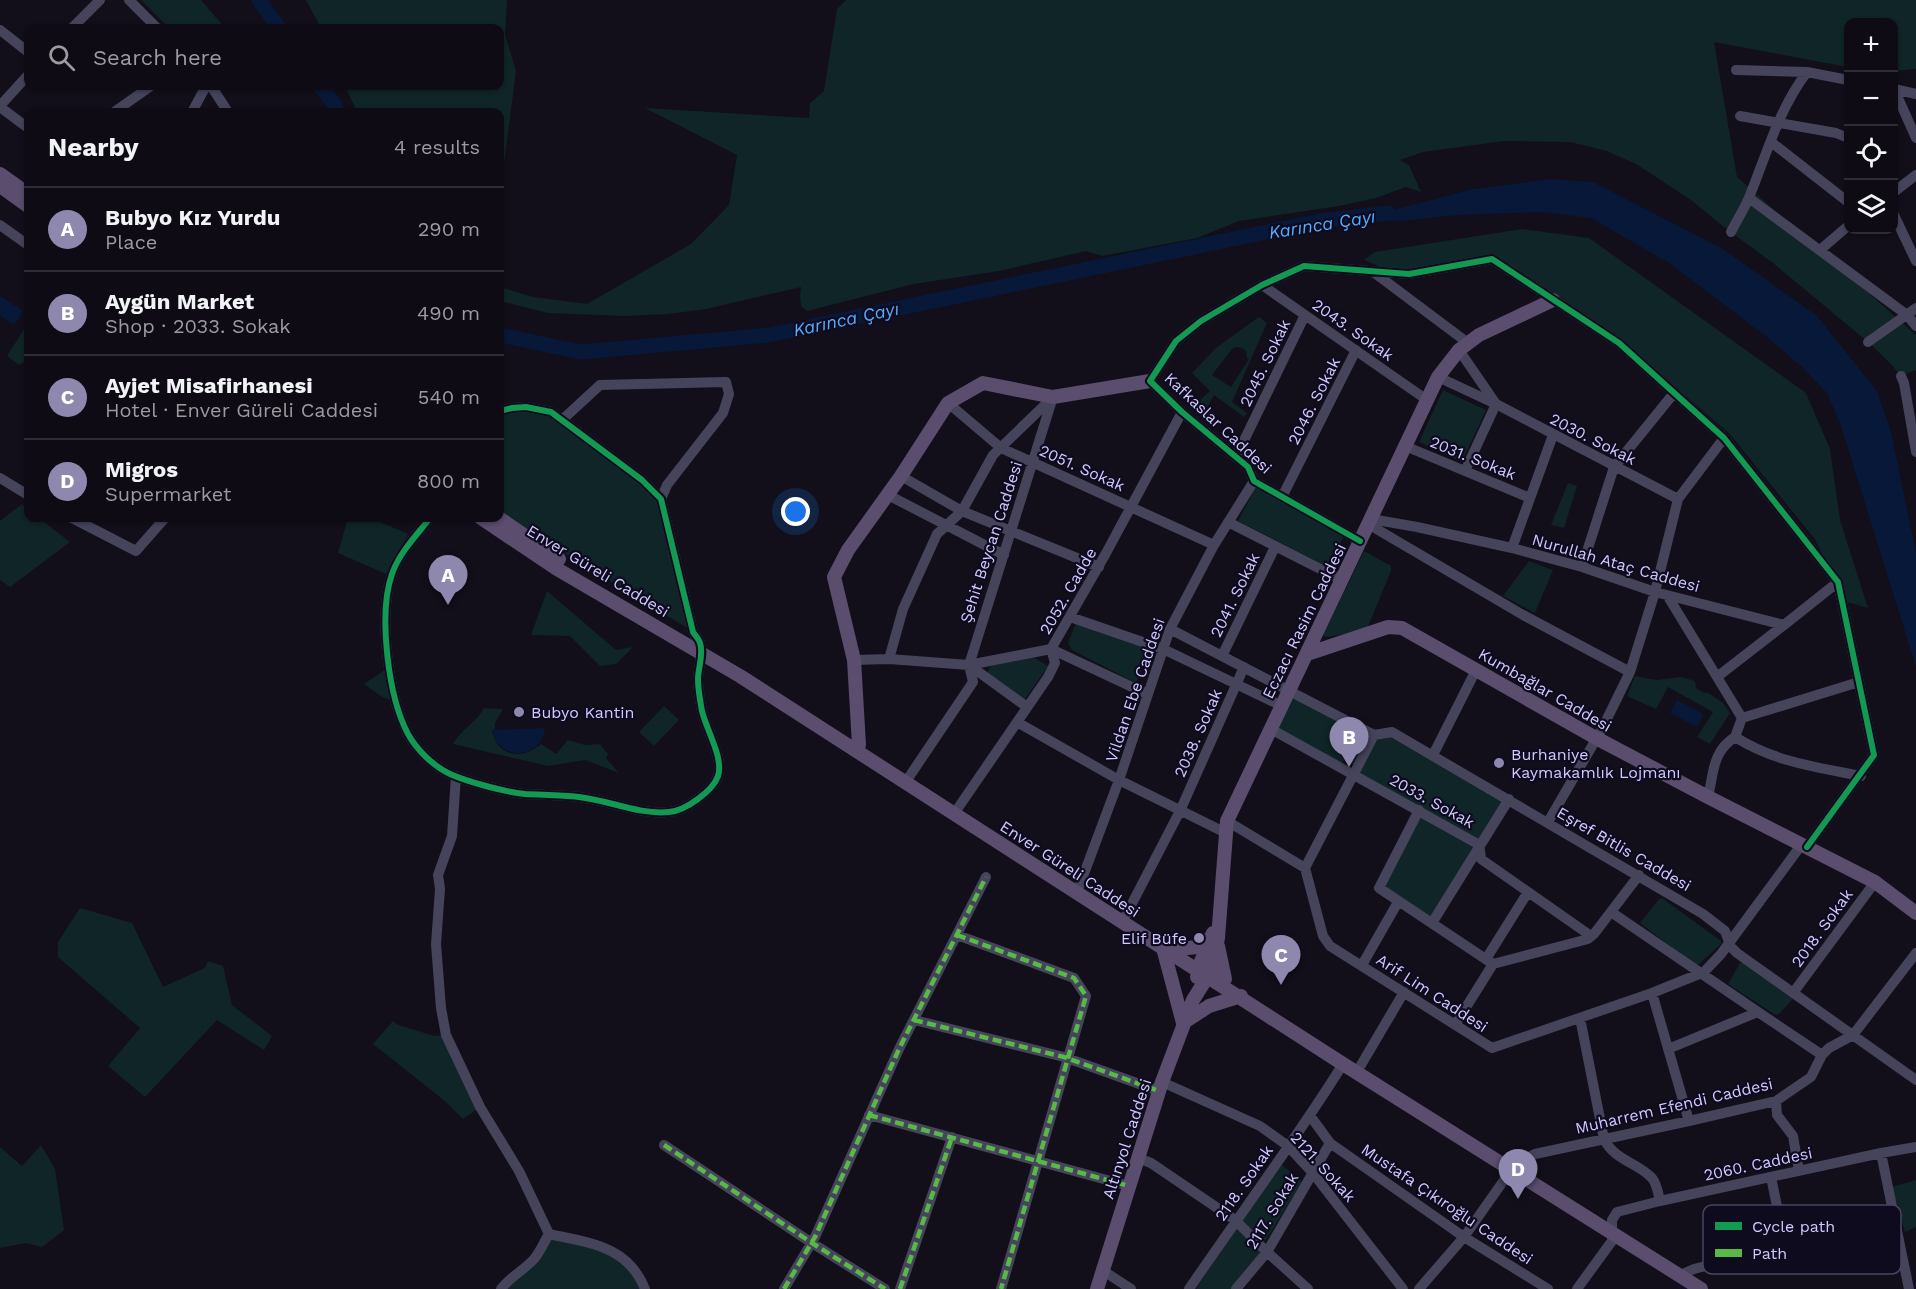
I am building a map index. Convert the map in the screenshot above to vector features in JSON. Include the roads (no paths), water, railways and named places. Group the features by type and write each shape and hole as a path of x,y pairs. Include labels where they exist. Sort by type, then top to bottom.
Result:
{"main road":[{"path":"0,174 24,191"},
{"path":"0,186 24,203"},
{"name":"Eczacı Rasim Caddesi","path":"1204,970 1220,918 1227,827 1270,729 1438,376 1463,347 1479,335 1552,300"},
{"path":"859,745 854,660 834,577 848,550 901,476 948,403 983,383 1053,397 1150,381"},
{"name":"Enver Güreli Caddesi","path":"504,521 561,560 859,745 1126,915 1170,948"},
{"name":"Enver Güreli Caddesi","path":"487,522 557,568 700,647 1204,970 1343,1064 1613,1226 1701,1289"},
{"name":"Kumbağlar Caddesi","path":"1307,654 1388,627 1402,628 1596,738 1875,882 1916,913"},
{"path":"1225,979 1215,936 1201,946 1170,948 1183,1023 1209,1006 1240,996"},
{"name":"Enver Güreli Caddesi","path":"1204,970 1225,979 1514,1166"},
{"name":"Altınyol Caddesi","path":"1097,1289 1161,1087 1204,970"},
{"name":"Enver Güreli Caddesi","path":"1683,1274 1714,1289"}],"street":[{"path":"76,24 100,0"},
{"path":"129,0 153,24"},
{"path":"0,30 24,49"},
{"path":"1736,70 1807,72 1844,79"},
{"path":"1731,232 1749,198 1794,90 1807,72"},
{"path":"24,79 0,106 24,125"},
{"path":"120,108 145,90"},
{"path":"194,108 204,90"},
{"path":"214,90 225,108"},
{"path":"1898,90 1916,94"},
{"path":"1898,98 1916,138"},
{"path":"1740,116 1844,136"},
{"path":"1771,142 1844,199"},
{"path":"1898,188 1916,175"},
{"path":"1749,198 1820,250 1912,311 1916,326"},
{"path":"0,225 24,242"},
{"path":"1898,225 1916,261"},
{"path":"1820,250 1844,229"},
{"path":"1150,381 1176,341 1201,321 1262,285 1304,266 1409,273 1492,259 1620,343 1724,438 1838,582 1717,677"},
{"name":"2030. Sokak","path":"1372,271 1463,347 1496,404"},
{"name":"2043. Sokak","path":"1262,285 1427,400"},
{"path":"1868,342 1912,311"},
{"name":"2045. Sokak","path":"1236,457 1305,315"},
{"name":"2046. Sokak","path":"1282,497 1356,350"},
{"name":"2030. Sokak","path":"1438,376 1678,499"},
{"path":"1901,376 1916,452"},
{"name":"Kafkaslar Caddesi","path":"1150,381 1182,412 1248,468 1254,481 1360,541"},
{"path":"562,420 600,385 726,382 729,394 723,413 667,485 661,499"},
{"path":"1582,567 1614,467 1674,393"},
{"path":"889,659 903,609 937,534 962,511 993,455 1053,397"},
{"name":"Şehit Beycan Caddesi","path":"909,777 973,682 969,665 1053,397"},
{"name":"2051. Sokak","path":"948,403 1002,448 1214,545"},
{"path":"1465,471 1496,404"},
{"path":"427,522 405,550 393,572 387,592 387,658 397,702 408,732 421,753 449,774 522,793 580,797 647,811 669,813 693,803 712,786 719,775 719,765 703,714 699,690 700,647 693,632 661,499 642,480 551,412 526,406 504,410"},
{"name":"2052. Cadde","path":"958,808 1048,677 1055,663 1051,649 1099,567 1182,412"},
{"path":"1512,548 1553,435"},
{"path":"1548,822 1596,738 1630,672 1655,592 1678,499 1724,438"},
{"name":"2031. Sokak","path":"1405,446 1530,498"},
{"path":"901,476 962,511 1099,567"},
{"path":"0,478 24,493"},
{"name":"Vildan Ebe Caddesi","path":"1079,887 1119,780 1170,629 1214,545 1254,481"},
{"path":"888,495 1004,555"},
{"path":"1370,521 1523,615 1630,672"},
{"name":"Nurullah Ataç Caddesi","path":"1370,521 1417,527 1512,548 1582,567 1655,592 1784,625"},
{"path":"80,522 136,551 161,522"},
{"path":"1228,522 1342,580"},
{"name":"2041. Sokak","path":"1222,656 1275,547"},
{"name":"Arif Lim Caddesi","path":"1305,868 1319,925 1326,943 1489,1048 1495,1048 1652,993 1704,972 1721,954 1861,776 1874,755 1838,582"},
{"path":"1667,595 1742,718"},
{"path":"1070,617 1163,649 1282,706"},
{"name":"Eşref Bitlis Caddesi","path":"1170,629 1374,735 1392,732 1639,875 1725,930 1729,942 1737,953 1916,1080"},
{"path":"854,660 889,659 969,665 1051,649 1147,694"},
{"path":"969,665 1027,707"},
{"name":"2038. Sokak","path":"1126,915 1180,811 1244,667"},
{"path":"1433,755 1476,670"},
{"path":"1742,718 1858,682"},
{"path":"1708,797 1718,752 1724,744 1735,737 1742,718"},
{"path":"1017,722 1119,780 1180,811 1227,827 1305,868 1374,735"},
{"name":"2033. Sokak","path":"1270,729 1476,843 1479,846 1481,859 1591,936"},
{"path":"1735,737 1751,747 1787,761 1861,776"},
{"path":"456,776 452,836 438,875 440,889 436,944 441,1008 446,1035 480,1107 519,1172 549,1234"},
{"path":"1432,923 1509,799"},
{"path":"1419,810 1379,886 1381,891 1489,961 1587,939 1639,875"},
{"path":"784,1289 812,1243 914,1020 986,877"},
{"name":"2018. Sokak","path":"1793,993 1875,882"},
{"path":"1455,1025 1528,892"},
{"path":"1362,965 1398,902"},
{"path":"1611,912 1699,974 1822,1055"},
{"path":"957,935 1074,978 1086,996 1001,1289"},
{"path":"1853,1035 1916,953"},
{"path":"1361,1065 1404,992"},
{"path":"1652,993 1689,1121"},
{"path":"1668,1049 1758,1012"},
{"path":"1580,1018 1604,1139 1609,1148 1618,1156 1652,1178 1656,1184 1660,1201"},
{"name":"2121. Sokak","path":"914,1020 1068,1059 1161,1087 1260,1126 1288,1146 1312,1172 1403,1289"},
{"name":"Muharrem Efendi Caddesi","path":"1514,1166 1535,1154 1776,1101 1811,1077 1822,1055 1829,1048 1853,1035"},
{"name":"2118. Sokak","path":"1189,1289 1235,1220 1311,1117 1343,1064"},
{"path":"1776,1101 1777,1116 1793,1136 1800,1171"},
{"path":"869,1115 1129,1186"},
{"path":"1311,1117 1330,1143"},
{"path":"900,1289 952,1137"},
{"name":"2117. Sokak","path":"1236,1289 1267,1252 1330,1143"},
{"name":"Mustafa Çıkıroğlu Caddesi","path":"1330,1143 1464,1237 1548,1289"},
{"path":"664,1145 885,1289"},
{"name":"2060. Caddesi","path":"1613,1226 1617,1212 1916,1147"},
{"path":"1881,1153 1891,1205"},
{"path":"1138,1158 1151,1163 1235,1220 1308,1289"},
{"path":"1419,1289 1464,1237 1514,1166"},
{"path":"1771,1177 1777,1205"},
{"path":"1577,1289 1612,1241 1613,1226"},
{"path":"501,1289 508,1280 536,1257 549,1234"},
{"path":"549,1234 601,1245 619,1255 640,1277 645,1289"},
{"path":"1901,1251 1909,1289"},
{"path":"1683,1274 1703,1267"},
{"path":"1102,1270 1131,1289"}],"water":[{"path":"1551,179 1593,182 1723,249 1817,316 1877,391 1891,432 1916,553 1916,667 1841,426 1827,393 1800,365 1768,338 1669,263 1591,218 1542,212 1457,215 1402,221 1369,216 1474,189"},
{"path":"0,296 23,311 14,325 0,316"},
{"path":"1677,700 1704,714 1697,727 1670,713"},
{"path":"545,728 542,739 536,746 520,753 502,748 492,730"}],"waterway":[{"name":"Karınca Çayı","path":"259,0 276,24"},
{"name":"Karınca Çayı","path":"323,90 336,108"},
{"name":"Karınca Çayı","path":"504,336 581,352 769,335 1320,221 1388,213"}],"place":[{"name":"Bubyo Kız Yurdu","path":"448,605"},
{"name":"Bubyo Kantin","path":"519,712"},
{"name":"Burhaniye Kaymakamlık Lojmanı","path":"1499,763"},
{"name":"Aygün Market","path":"1349,767"},
{"name":"Elif Büfe","path":"1199,938"},
{"name":"Ayjet Misafirhanesi","path":"1281,985"},
{"name":"Migros","path":"1518,1199"}]}
